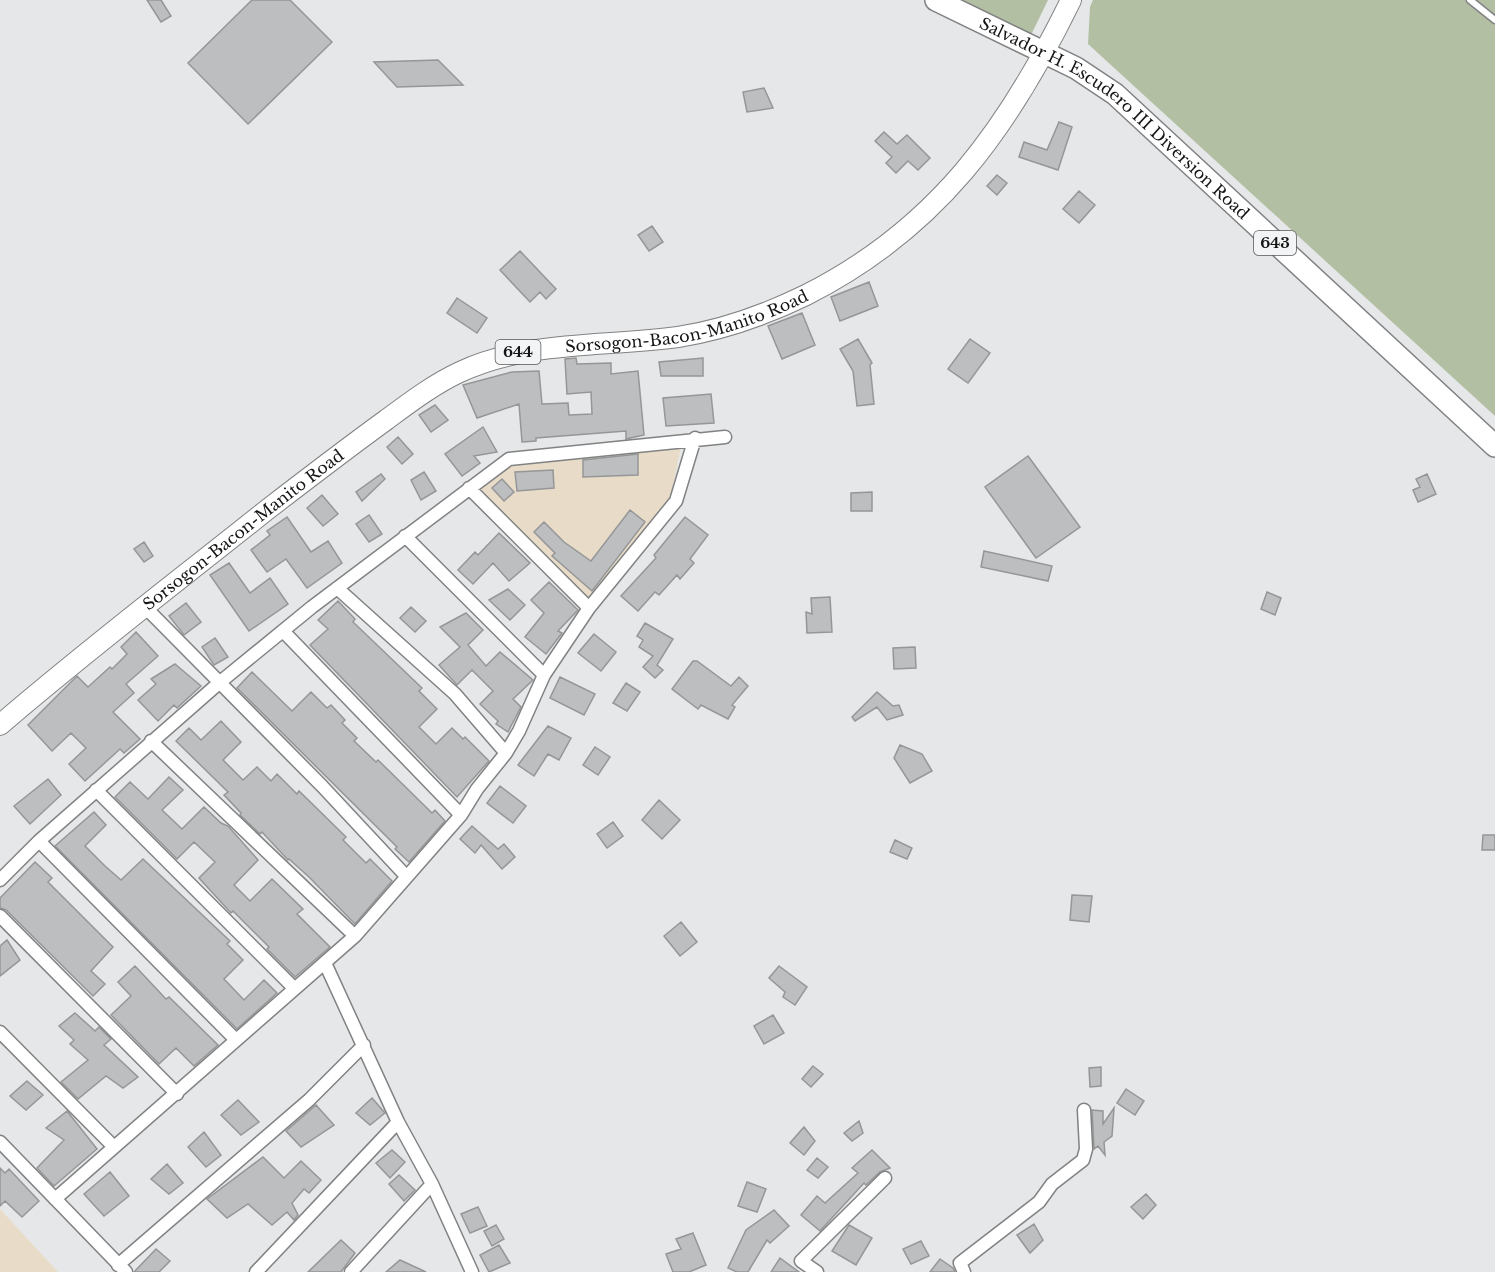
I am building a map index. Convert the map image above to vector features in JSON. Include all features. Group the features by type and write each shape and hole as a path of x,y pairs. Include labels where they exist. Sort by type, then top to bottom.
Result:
{"highway":[{"name":"Salvador H. Escudero III Diversion Road","path":"936,0 1045,52 1094,78 1115,94 1495,446"}],"main road":[{"name":"Sorsogon-Bacon-Manito Road","path":"0,725 144,606 356,442 415,399 458,372 528,350 643,341 709,331 779,308 868,260 917,220 975,160 994,134 1045,52 1071,0"}],"street":[{"path":"0,880 39,841 219,683 337,588 509,459 695,438 725,437"},
{"path":"55,1199 355,936 461,815 477,789 506,753 519,731 544,675 589,608 676,501 695,438"},
{"path":"469,488 589,608"},
{"path":"405,536 544,675"},
{"path":"337,588 454,694 506,753"},
{"path":"144,606 322,786 406,876"},
{"path":"283,631 461,815"},
{"path":"151,741 355,936"},
{"path":"96,790 294,988"},
{"path":"39,841 236,1040"},
{"path":"0,916 177,1094"},
{"path":"325,963 398,1122 432,1184 472,1272"},
{"path":"0,1032 114,1148"},
{"path":"0,1142 122,1268 309,1100 364,1045"},
{"path":"964,1272 960,1263 1039,1202 1052,1184 1083,1160 1086,1149 1084,1110"},
{"path":"256,1272 398,1122"},
{"path":"817,1272 801,1261 885,1178"},
{"path":"351,1272 432,1184"}],"lane":[{"path":"1470,0 1495,20"}],"shaded area":[{"path":"681,446 669,505 590,600 479,491 511,463"},
{"path":"0,1209 58,1272 0,1272"}],"green space":[{"path":"959,0 1048,0 1031,35"},
{"path":"1093,0 1495,0 1495,416 1088,44 1090,7"}],"building":[{"path":"147,0 161,0 171,16 161,22"},
{"path":"252,0 290,0 332,42 248,124 188,63"},
{"path":"438,60 463,85 397,87 374,62"},
{"path":"764,88 773,108 747,112 743,92"},
{"path":"1059,122 1072,127 1058,170 1019,157 1024,142 1047,150"},
{"path":"884,132 897,144 907,135 930,158 918,170 908,161 896,173 886,163 892,157 875,141"},
{"path":"997,175 1007,183 997,195 987,186"},
{"path":"1079,191 1095,205 1079,223 1063,209"},
{"path":"652,226 663,242 649,251 638,235"},
{"path":"520,251 556,289 546,299 540,292 530,302 500,270"},
{"path":"869,282 878,306 840,321 831,297"},
{"path":"457,298 487,318 477,333 447,313"},
{"path":"802,313 815,345 782,359 768,326"},
{"path":"858,339 872,363 870,365 874,404 857,406 853,371 840,349"},
{"path":"970,339 990,353 968,383 948,369"},
{"path":"576,358 577,364 611,363 611,374 638,371 644,435 626,439 626,431 536,438 536,441 522,442 519,404 477,418 463,385 512,372 539,371 542,404 568,403 569,415 592,414 591,392 567,394 565,359"},
{"path":"703,358 703,376 661,376 659,362"},
{"path":"711,394 714,423 666,426 663,398"},
{"path":"435,405 448,420 431,432 419,415"},
{"path":"483,427 497,452 474,456 480,463 462,476 445,454"},
{"path":"398,437 413,454 402,464 387,447"},
{"path":"638,454 638,475 583,477 583,460"},
{"path":"1028,456 1080,527 1036,558 985,487"},
{"path":"553,470 554,488 517,491 515,472"},
{"path":"424,472 436,491 421,500 411,480"},
{"path":"381,474 385,479 362,501 356,492"},
{"path":"1427,474 1436,494 1418,502 1413,490 1420,487 1416,479"},
{"path":"502,479 514,492 504,501 492,488"},
{"path":"872,492 872,511 851,511 851,493"},
{"path":"322,495 338,514 323,526 307,508"},
{"path":"630,510 645,522 592,591 552,556 555,553 534,532 544,522 564,542 591,561"},
{"path":"369,515 382,534 369,542 356,524"},
{"path":"287,517 311,552 328,541 342,563 307,588 286,559 267,572 251,550 270,535 267,531"},
{"path":"685,517 708,535 690,559 694,563 680,579 677,575 659,595 655,592 638,611 621,596 656,558 654,555"},
{"path":"499,533 530,563 509,581 493,563 473,584 458,570 475,552 478,555"},
{"path":"144,542 153,556 144,562 134,549"},
{"path":"984,551 1052,566 1048,581 981,567"},
{"path":"229,563 250,593 270,578 288,604 249,631 210,575"},
{"path":"549,582 578,610 558,631 562,633 546,654 525,637 544,613 531,600"},
{"path":"508,589 525,605 510,620 489,600"},
{"path":"1267,592 1281,598 1275,615 1261,609"},
{"path":"830,597 832,632 807,633 806,612 812,614 811,598"},
{"path":"338,601 355,619 353,622 422,688 419,691 437,709 419,727 436,744 452,728 463,739 465,737 489,761 457,797 310,645 328,629 318,620"},
{"path":"186,603 201,622 184,635 169,616"},
{"path":"411,607 426,621 415,632 400,618"},
{"path":"466,613 483,630 468,645 486,666 500,652 533,680 513,699 521,707 508,732 496,724 498,721 480,704 493,691 472,670 457,685 439,665 460,647 440,627"},
{"path":"645,623 673,639 657,665 663,670 655,678 643,667 653,656 639,647 643,640 637,636"},
{"path":"136,632 158,656 126,684 134,693 113,712 140,739 124,753 120,749 85,781 69,764 86,748 71,733 52,751 28,725 77,676 88,687 110,667 112,669 127,654 121,647"},
{"path":"594,634 616,652 601,671 578,653"},
{"path":"215,638 228,657 214,665 202,647"},
{"path":"915,647 916,668 894,669 893,648"},
{"path":"693,661 697,661 731,686 739,677 748,686 732,705 735,707 728,719 701,705 698,709 672,689"},
{"path":"175,664 201,686 177,708 174,705 158,721 138,700 156,684 151,679"},
{"path":"252,672 292,711 311,692 327,708 331,705 345,720 342,723 357,738 354,741 376,762 378,760 432,813 435,810 445,821 409,862 395,849 397,847 237,688"},
{"path":"560,677 595,694 584,715 550,698"},
{"path":"626,683 640,692 627,711 613,703"},
{"path":"877,692 893,706 899,705 903,715 887,720 877,707 855,721 852,717"},
{"path":"221,721 241,742 223,760 243,780 257,767 271,781 277,774 297,794 299,791 346,837 343,840 366,863 370,859 392,881 355,924 262,832 260,834 240,815 241,813 224,795 228,792 176,741 189,728 201,740"},
{"path":"548,726 571,738 559,760 548,754 534,776 518,765"},
{"path":"900,745 922,754 932,771 910,783 894,758"},
{"path":"595,747 610,757 598,775 583,765"},
{"path":"169,777 183,790 162,810 182,829 204,807 221,823 228,826 258,860 234,885 250,901 272,879 303,909 297,914 330,947 295,977 267,949 269,947 233,911 231,913 199,878 215,862 194,842 177,859 115,797 130,782 148,799"},
{"path":"48,779 61,795 30,824 14,806"},
{"path":"500,786 526,806 513,823 487,803"},
{"path":"659,800 680,820 662,839 642,820"},
{"path":"94,812 106,825 85,846 105,866 121,880 143,859 230,941 227,944 243,960 224,979 244,1000 264,980 277,993 237,1029 55,846"},
{"path":"613,822 623,836 607,848 597,834"},
{"path":"472,826 498,849 504,844 515,857 502,869 481,845 475,853 460,839"},
{"path":"1483,835 1495,835 1495,850 1482,850"},
{"path":"895,840 912,848 907,859 890,852"},
{"path":"35,862 52,878 48,882 113,947 91,971 105,984 93,996 6,910 0,908 0,898"},
{"path":"1072,895 1092,896 1089,922 1070,920"},
{"path":"681,922 697,942 680,956 664,936"},
{"path":"7,940 20,960 0,976 0,946"},
{"path":"135,966 166,999 169,997 218,1045 194,1066 176,1048 159,1064 111,1015 131,996 118,982"},
{"path":"779,966 807,987 795,1005 783,997 785,992 769,978"},
{"path":"75,1013 95,1031 99,1027 111,1039 104,1045 138,1077 123,1088 106,1076 78,1099 61,1082 88,1060 70,1044 74,1040 59,1026"},
{"path":"773,1015 784,1033 764,1044 754,1026"},
{"path":"813,1066 823,1074 811,1087 802,1079"},
{"path":"1101,1067 1101,1086 1090,1087 1089,1068"},
{"path":"27,1081 43,1095 26,1110 10,1096"},
{"path":"1126,1089 1144,1101 1135,1115 1117,1103"},
{"path":"372,1098 385,1113 370,1125 356,1113"},
{"path":"238,1100 259,1122 241,1135 221,1115"},
{"path":"316,1105 334,1125 301,1147 286,1131"},
{"path":"1114,1108 1112,1136 1104,1142 1105,1155 1098,1146 1094,1149 1092,1110 1103,1111 1103,1124"},
{"path":"67,1111 97,1149 54,1186 37,1168 64,1140 46,1128"},
{"path":"859,1121 863,1133 852,1141 844,1133"},
{"path":"804,1127 815,1141 804,1155 790,1143"},
{"path":"204,1132 221,1155 206,1167 188,1147"},
{"path":"392,1150 405,1162 390,1178 376,1163"},
{"path":"872,1150 890,1168 880,1172 866,1185 864,1183 820,1231 801,1215 817,1196 825,1203 858,1173 852,1168"},
{"path":"263,1157 284,1178 301,1161 321,1180 309,1193 304,1189 292,1203 298,1215 294,1220 287,1212 272,1225 248,1204 227,1218 207,1199"},
{"path":"817,1158 828,1167 818,1178 807,1170"},
{"path":"167,1164 183,1183 169,1194 151,1179"},
{"path":"0,1168 5,1173 9,1169 39,1201 22,1217 5,1201 0,1206"},
{"path":"110,1172 129,1196 104,1216 84,1194"},
{"path":"399,1175 415,1190 404,1201 389,1184"},
{"path":"747,1182 766,1189 757,1212 738,1206"},
{"path":"1146,1194 1156,1205 1143,1219 1131,1207"},
{"path":"478,1207 487,1226 470,1233 461,1214"},
{"path":"774,1210 789,1226 770,1243 767,1240 748,1272 737,1272 728,1268 746,1230"},
{"path":"1034,1224 1043,1240 1030,1253 1017,1235"},
{"path":"496,1225 504,1239 492,1246 484,1231"},
{"path":"849,1225 872,1238 856,1265 832,1251"},
{"path":"693,1233 706,1265 689,1272 673,1272 666,1254 681,1249 676,1239"},
{"path":"341,1240 355,1253 341,1272 308,1272"},
{"path":"921,1241 929,1256 911,1264 903,1249"},
{"path":"499,1245 510,1263 489,1272 480,1255"},
{"path":"156,1249 170,1261 159,1272 134,1272"},
{"path":"780,1258 799,1272 771,1272"},
{"path":"940,1259 953,1268 955,1272 930,1272"},
{"path":"400,1260 426,1272 386,1272"}]}
